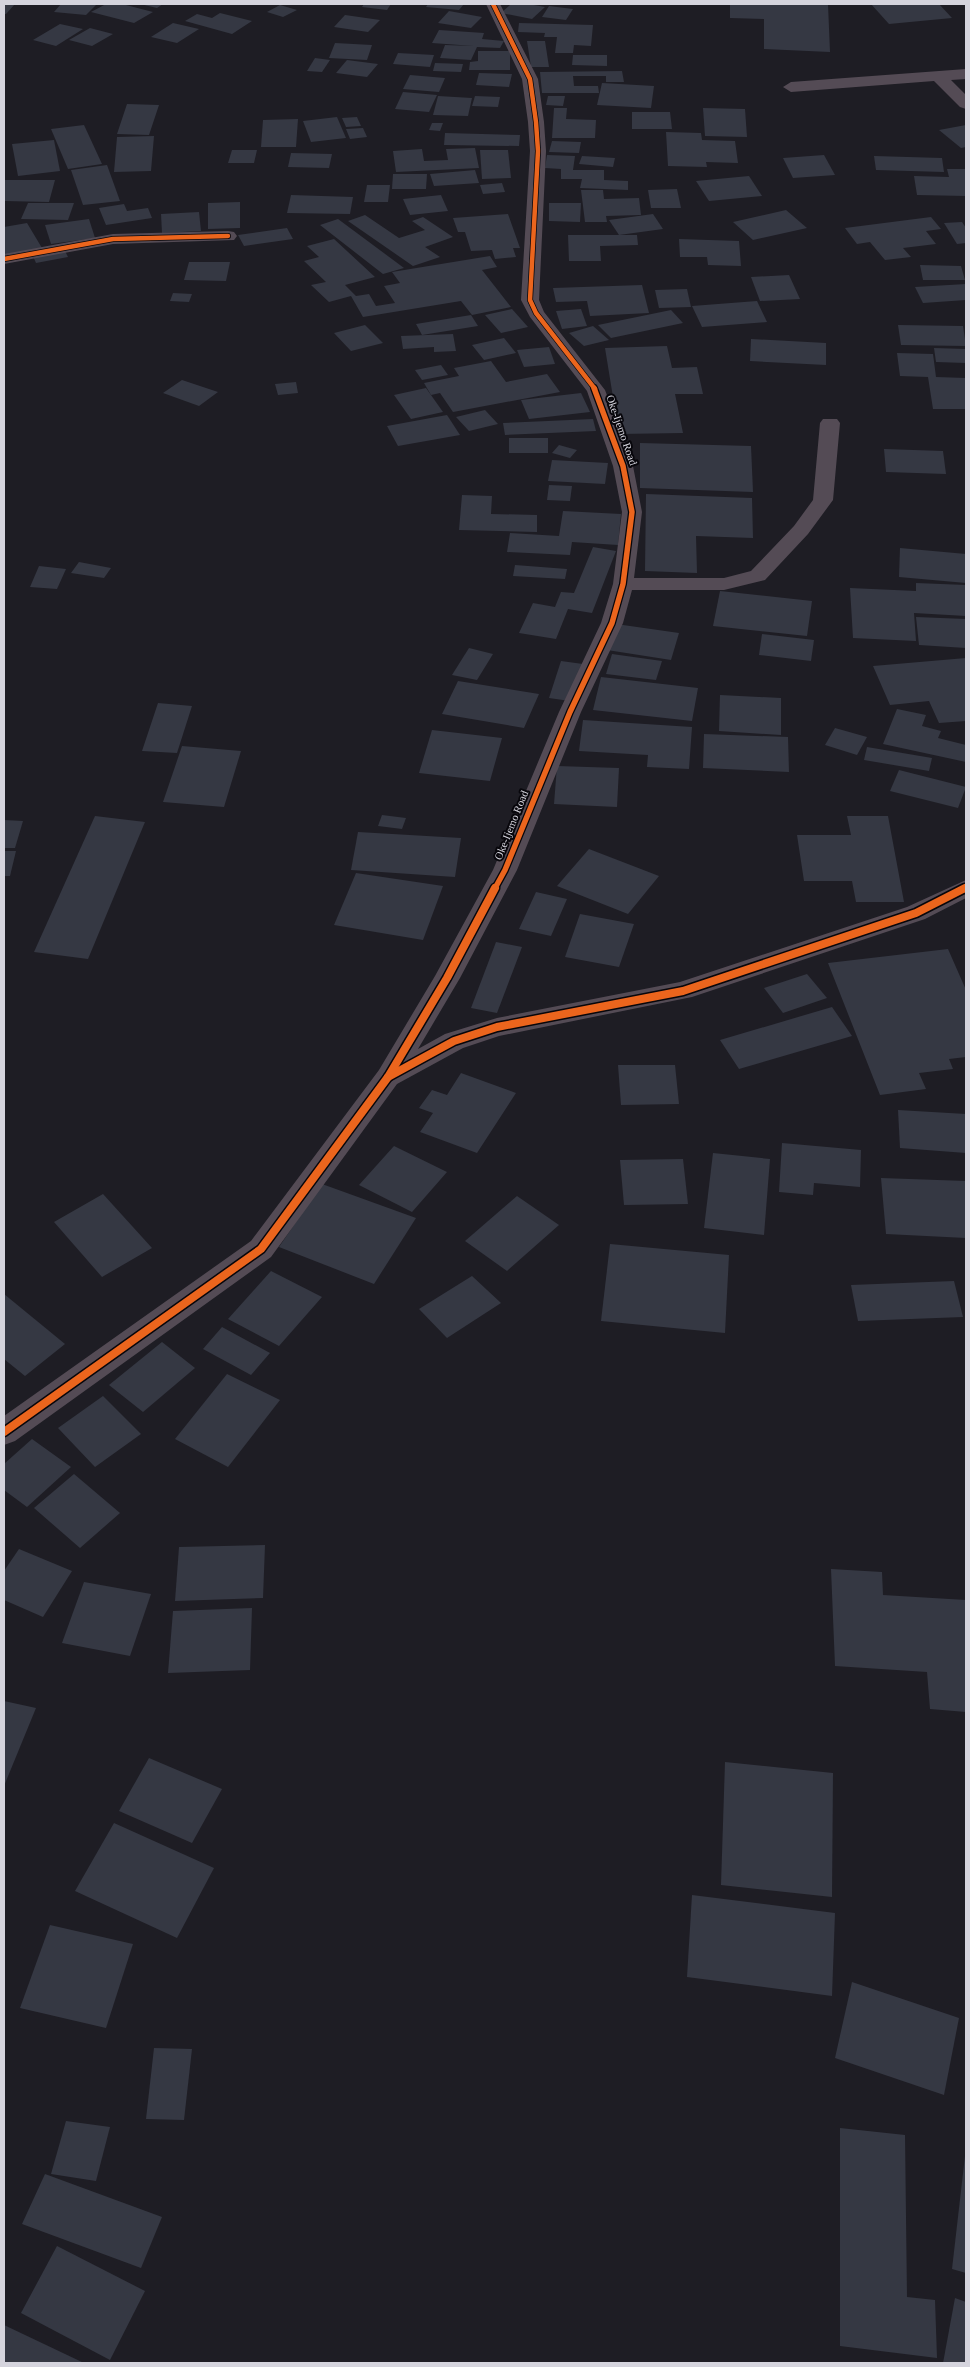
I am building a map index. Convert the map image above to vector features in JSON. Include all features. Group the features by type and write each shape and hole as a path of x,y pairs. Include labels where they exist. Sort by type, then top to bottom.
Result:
{"street":[{"name":"Oke-Ijemo Road","path":"4,1432 261,1248 388,1077 447,978 505,870 570,712 612,623 623,584 632,512 623,466 596,390 536,313 530,300 538,151 536,122 530,80 492,4"},
{"path":"790,87 966,74"},
{"path":"939,77 966,104"},
{"path":"4,259 113,239 228,236"},
{"path":"623,584 724,584 758,576 801,530 823,500 830,423"},
{"path":"388,1077 454,1041 480,1032 497,1027 683,991 916,913 966,888"}],"building":[{"path":"4,4 15,4 4,14"},
{"path":"61,4 97,4 86,15 54,12"},
{"path":"106,4 122,4 153,12 134,23 91,12"},
{"path":"140,4 163,4 157,8"},
{"path":"364,4 391,4 387,10 362,7"},
{"path":"428,4 464,4 459,10 426,7"},
{"path":"511,4 545,7 532,19 501,13"},
{"path":"730,4 828,4 830,52 764,49 764,19 730,18"},
{"path":"871,4 939,4 952,18 889,24"},
{"path":"280,5 297,10 283,17 267,12"},
{"path":"549,6 573,9 566,20 542,17"},
{"path":"449,11 482,17 471,28 438,23"},
{"path":"220,13 252,21 232,34 185,21 197,14 212,18"},
{"path":"345,15 380,20 368,32 334,27"},
{"path":"173,23 199,29 177,43 151,37"},
{"path":"519,23 593,25 591,46 574,45 573,53 555,53 557,37 544,37 545,33 518,32"},
{"path":"60,24 83,29 56,46 33,40"},
{"path":"90,28 113,34 92,46 69,40"},
{"path":"439,30 484,33 482,39 504,41 500,48 477,47 471,60 440,58 445,45 474,46 432,43"},
{"path":"527,41 545,41 549,67 531,67"},
{"path":"335,43 372,45 367,60 329,58"},
{"path":"478,51 510,51 510,70 469,70 470,62 478,61"},
{"path":"398,53 434,55 430,67 393,64"},
{"path":"573,55 607,55 607,66 572,65"},
{"path":"315,58 330,60 322,72 307,71"},
{"path":"347,60 378,64 367,77 336,73"},
{"path":"435,63 463,64 461,72 433,71"},
{"path":"622,71 624,82 606,82 606,76 573,76 574,86 598,86 599,93 542,93 540,72"},
{"path":"479,73 512,74 509,87 476,85"},
{"path":"410,75 445,78 439,92 403,89"},
{"path":"602,83 654,86 651,108 597,105"},
{"path":"403,92 437,95 429,112 395,109"},
{"path":"438,96 472,98 468,116 433,115"},
{"path":"475,96 500,97 498,107 472,106"},
{"path":"548,96 565,96 563,106 546,105"},
{"path":"127,104 159,105 149,135 117,134"},
{"path":"554,108 567,108 566,119 596,120 595,138 552,138"},
{"path":"703,108 745,109 747,137 705,136"},
{"path":"632,112 670,112 672,129 632,129"},
{"path":"337,117 346,138 311,142 303,121"},
{"path":"357,117 361,126 346,127 342,118"},
{"path":"298,119 296,147 261,147 263,120"},
{"path":"432,123 443,123 440,131 429,130"},
{"path":"84,125 102,164 68,169 51,129"},
{"path":"966,125 966,147 961,148 939,130"},
{"path":"363,128 367,137 350,139 346,129"},
{"path":"666,132 701,133 702,140 735,141 738,163 706,162 707,167 668,166"},
{"path":"445,133 520,135 519,146 444,145"},
{"path":"154,136 151,171 114,172 117,137"},
{"path":"54,140 60,171 18,176 12,144"},
{"path":"552,141 581,142 579,153 549,152"},
{"path":"475,148 479,168 396,172 393,151 422,149 424,161 448,160 446,149"},
{"path":"232,150 257,150 254,163 228,163"},
{"path":"480,150 508,150 511,178 482,179"},
{"path":"291,153 332,154 329,168 288,167"},
{"path":"547,155 575,156 573,170 604,170 604,180 628,181 628,190 580,188 582,179 561,179 561,169 545,168"},
{"path":"824,155 835,175 793,178 783,158"},
{"path":"582,156 615,158 613,167 579,164"},
{"path":"874,156 942,158 944,172 876,170"},
{"path":"107,165 120,201 83,205 71,170"},
{"path":"947,169 966,169 966,196 917,195 914,176 949,177"},
{"path":"475,170 479,183 434,186 430,174"},
{"path":"393,174 427,174 426,189 392,189"},
{"path":"749,176 762,196 709,201 696,181"},
{"path":"4,180 55,180 49,202 4,201"},
{"path":"502,183 505,192 483,194 480,185"},
{"path":"367,185 390,185 388,202 364,202"},
{"path":"677,189 681,208 651,208 648,190"},
{"path":"581,190 603,190 604,199 639,198 641,215 606,216 607,222 585,222"},
{"path":"291,195 353,197 350,214 287,213"},
{"path":"441,195 448,211 410,215 403,199"},
{"path":"240,202 240,228 208,229 208,203"},
{"path":"28,203 74,203 68,220 21,219"},
{"path":"549,203 581,203 580,222 549,221"},
{"path":"124,204 127,211 148,208 152,218 106,225 99,208"},
{"path":"786,210 807,228 753,240 733,222"},
{"path":"199,212 201,231 162,233 161,214"},
{"path":"508,214 520,248 513,248 516,257 495,259 492,250 471,251 465,232 458,232 453,218"},
{"path":"653,214 663,229 619,235 609,220"},
{"path":"365,215 399,238 425,230 412,221 423,217 453,237 425,247 440,257 413,266 348,221"},
{"path":"931,217 941,229 926,231 936,244 903,248 911,257 885,260 870,242 857,244 845,228"},
{"path":"89,219 95,238 51,244 45,225"},
{"path":"338,219 404,268 383,274 320,225"},
{"path":"962,222 966,228 966,243 957,244 944,223"},
{"path":"27,223 42,248 4,256 4,227"},
{"path":"287,228 293,239 244,246 238,235"},
{"path":"568,235 637,235 638,245 600,246 601,261 569,261"},
{"path":"334,239 375,277 345,285 356,296 369,294 376,306 395,303 384,286 400,283 392,272 490,256 497,267 482,270 511,307 472,315 461,301 467,300 363,317 351,296 329,302 311,285 326,282 304,261 319,257 307,246"},
{"path":"679,239 739,241 741,266 708,265 707,257 680,257"},
{"path":"64,249 68,257 36,263 32,254"},
{"path":"189,262 230,262 226,281 184,280"},
{"path":"920,265 961,266 965,280 923,280"},
{"path":"789,275 800,299 760,301 751,277"},
{"path":"966,284 966,300 923,303 915,287"},
{"path":"642,285 649,313 590,316 587,301 556,302 553,288"},
{"path":"687,289 691,307 659,308 655,290"},
{"path":"173,293 192,294 189,302 170,301"},
{"path":"757,301 767,322 702,327 692,306"},
{"path":"512,309 528,327 501,333 485,315"},
{"path":"581,309 587,326 562,329 556,311"},
{"path":"671,310 683,323 611,338 598,325"},
{"path":"471,315 478,326 422,335 416,324"},
{"path":"365,325 383,343 351,351 334,333"},
{"path":"898,325 963,326 966,346 901,345"},
{"path":"593,326 609,340 584,346 569,333"},
{"path":"453,334 456,351 434,352 434,347 403,349 401,336"},
{"path":"504,338 516,353 484,360 472,345"},
{"path":"751,339 826,343 826,365 750,361"},
{"path":"667,346 672,368 697,367 703,394 675,394 683,433 619,434 605,348"},
{"path":"549,347 555,364 524,367 517,350"},
{"path":"934,348 966,349 966,363 936,362"},
{"path":"897,353 933,354 936,377 966,378 966,409 933,409 928,377 900,376"},
{"path":"491,361 506,382 547,374 560,392 453,412 440,393 431,395 424,383 459,376 454,368"},
{"path":"441,365 448,375 422,380 415,370"},
{"path":"182,380 218,392 199,406 163,393"},
{"path":"296,382 298,393 278,395 275,384"},
{"path":"426,388 443,412 411,419 394,395"},
{"path":"581,393 590,412 529,419 521,400"},
{"path":"485,410 498,424 469,431 456,417"},
{"path":"447,415 460,435 398,446 387,426"},
{"path":"593,419 596,431 505,435 503,423"},
{"path":"509,438 548,438 548,453 509,453"},
{"path":"640,443 751,446 753,492 640,488"},
{"path":"559,445 577,450 570,458 552,453"},
{"path":"884,449 943,451 946,474 886,472"},
{"path":"552,460 608,463 605,484 548,481"},
{"path":"549,485 572,486 570,501 547,500"},
{"path":"646,494 752,498 753,538 696,536 697,573 645,571"},
{"path":"462,495 492,496 491,514 537,515 537,532 459,530"},
{"path":"563,511 621,514 618,545 572,542 570,555 507,552 510,533 559,536"},
{"path":"593,547 616,551 592,613 568,609 556,639 519,633 533,603 555,607 561,592 574,593"},
{"path":"900,548 966,554 966,583 899,577"},
{"path":"79,562 111,568 104,578 71,573"},
{"path":"515,565 567,569 565,579 513,576"},
{"path":"39,566 66,569 57,589 30,587"},
{"path":"916,583 966,585 966,616 914,613 916,641 853,638 850,588 916,591"},
{"path":"720,591 812,601 807,636 713,626"},
{"path":"916,617 966,619 966,648 919,645"},
{"path":"616,624 679,633 671,660 607,650"},
{"path":"762,634 814,640 811,661 759,655"},
{"path":"469,648 493,654 477,680 452,675"},
{"path":"612,654 662,661 656,680 606,674"},
{"path":"966,658 966,721 939,723 929,701 890,705 873,666"},
{"path":"561,661 583,664 570,701 549,698"},
{"path":"601,677 698,688 692,721 593,710"},
{"path":"458,681 539,694 524,728 442,714"},
{"path":"720,695 781,698 781,735 719,731"},
{"path":"158,703 192,706 177,753 142,751"},
{"path":"897,709 926,715 922,726 941,731 938,738 966,745 966,762 883,744"},
{"path":"583,720 692,727 689,769 647,767 648,755 579,751"},
{"path":"835,728 867,737 857,755 825,745"},
{"path":"432,730 502,738 490,781 419,773"},
{"path":"704,734 788,737 789,772 703,768"},
{"path":"182,746 241,751 224,807 163,802"},
{"path":"867,747 932,758 929,771 864,760"},
{"path":"557,766 619,768 617,807 554,804"},
{"path":"899,770 966,787 958,808 890,791"},
{"path":"382,815 406,818 402,829 378,826"},
{"path":"95,816 145,822 88,959 34,952"},
{"path":"847,816 888,816 904,902 856,902 852,881 804,881 797,835 851,835"},
{"path":"4,820 23,821 15,848 4,848"},
{"path":"358,832 461,838 455,877 351,870"},
{"path":"589,849 659,876 628,914 557,886"},
{"path":"4,851 16,851 10,876 4,876"},
{"path":"356,873 443,886 423,940 334,925"},
{"path":"536,892 567,899 551,936 519,929"},
{"path":"580,914 634,924 619,967 565,957"},
{"path":"496,942 522,947 497,1013 471,1008"},
{"path":"948,949 966,990 966,1057 949,1059 953,1069 919,1073 926,1089 880,1095 828,963"},
{"path":"807,974 827,998 783,1013 764,988"},
{"path":"832,1007 852,1036 739,1069 720,1040"},
{"path":"618,1065 675,1065 679,1104 621,1105"},
{"path":"461,1073 516,1093 477,1153 420,1132 433,1113 419,1108 432,1090 447,1095"},
{"path":"898,1110 966,1114 966,1153 900,1148"},
{"path":"782,1143 861,1150 860,1187 814,1183 813,1195 779,1192"},
{"path":"394,1146 447,1172 412,1212 359,1185"},
{"path":"713,1153 770,1159 764,1235 704,1228"},
{"path":"683,1159 688,1204 624,1205 620,1160"},
{"path":"881,1178 966,1181 966,1238 886,1234"},
{"path":"322,1184 416,1218 374,1284 279,1247"},
{"path":"103,1194 152,1248 102,1277 54,1222"},
{"path":"517,1196 559,1225 507,1271 465,1241"},
{"path":"610,1244 729,1255 725,1333 601,1321"},
{"path":"271,1271 322,1297 279,1346 228,1319"},
{"path":"472,1276 501,1303 447,1338 419,1309"},
{"path":"954,1281 963,1317 858,1321 851,1285"},
{"path":"4,1294 65,1344 25,1376 4,1359"},
{"path":"222,1327 270,1353 251,1375 203,1349"},
{"path":"162,1342 195,1368 143,1412 109,1385"},
{"path":"227,1374 280,1400 228,1467 175,1439"},
{"path":"103,1396 141,1434 95,1467 58,1428"},
{"path":"32,1439 71,1467 27,1507 4,1490 4,1464"},
{"path":"74,1474 120,1513 80,1548 34,1508"},
{"path":"265,1545 263,1598 175,1601 179,1547"},
{"path":"19,1549 72,1571 43,1617 4,1600 4,1571"},
{"path":"831,1569 882,1572 883,1595 966,1600 966,1712 930,1709 927,1672 835,1666"},
{"path":"84,1582 151,1594 130,1656 62,1643"},
{"path":"252,1608 250,1670 168,1673 173,1611"},
{"path":"4,1701 36,1708 4,1786"},
{"path":"149,1758 222,1789 192,1843 119,1811"},
{"path":"725,1762 833,1773 832,1897 721,1885"},
{"path":"114,1823 214,1868 177,1938 75,1891"},
{"path":"692,1895 835,1913 832,1996 687,1977"},
{"path":"50,1925 133,1944 106,2028 20,2008"},
{"path":"852,1982 959,2018 944,2095 835,2058"},
{"path":"154,2048 192,2049 184,2120 146,2119"},
{"path":"66,2121 110,2127 96,2181 51,2174"},
{"path":"840,2128 905,2135 907,2297 935,2300 937,2358 840,2346"},
{"path":"966,2157 966,2273 952,2269"},
{"path":"45,2174 162,2217 141,2268 22,2224"},
{"path":"57,2246 145,2291 110,2360 21,2313"},
{"path":"955,2298 966,2302 966,2363 943,2363"},
{"path":"4,2325 84,2363 4,2363"}],"cycle path":[{"path":"4,1432 261,1249 388,1077 447,978 505,870 570,712 612,623 623,584 632,512 623,466 596,390 536,313 530,300 538,151 536,122 530,79 493,4"},
{"path":"4,259 113,239 228,236"},
{"path":"388,1077 454,1041 497,1027 683,991 916,913 966,888"}]}
